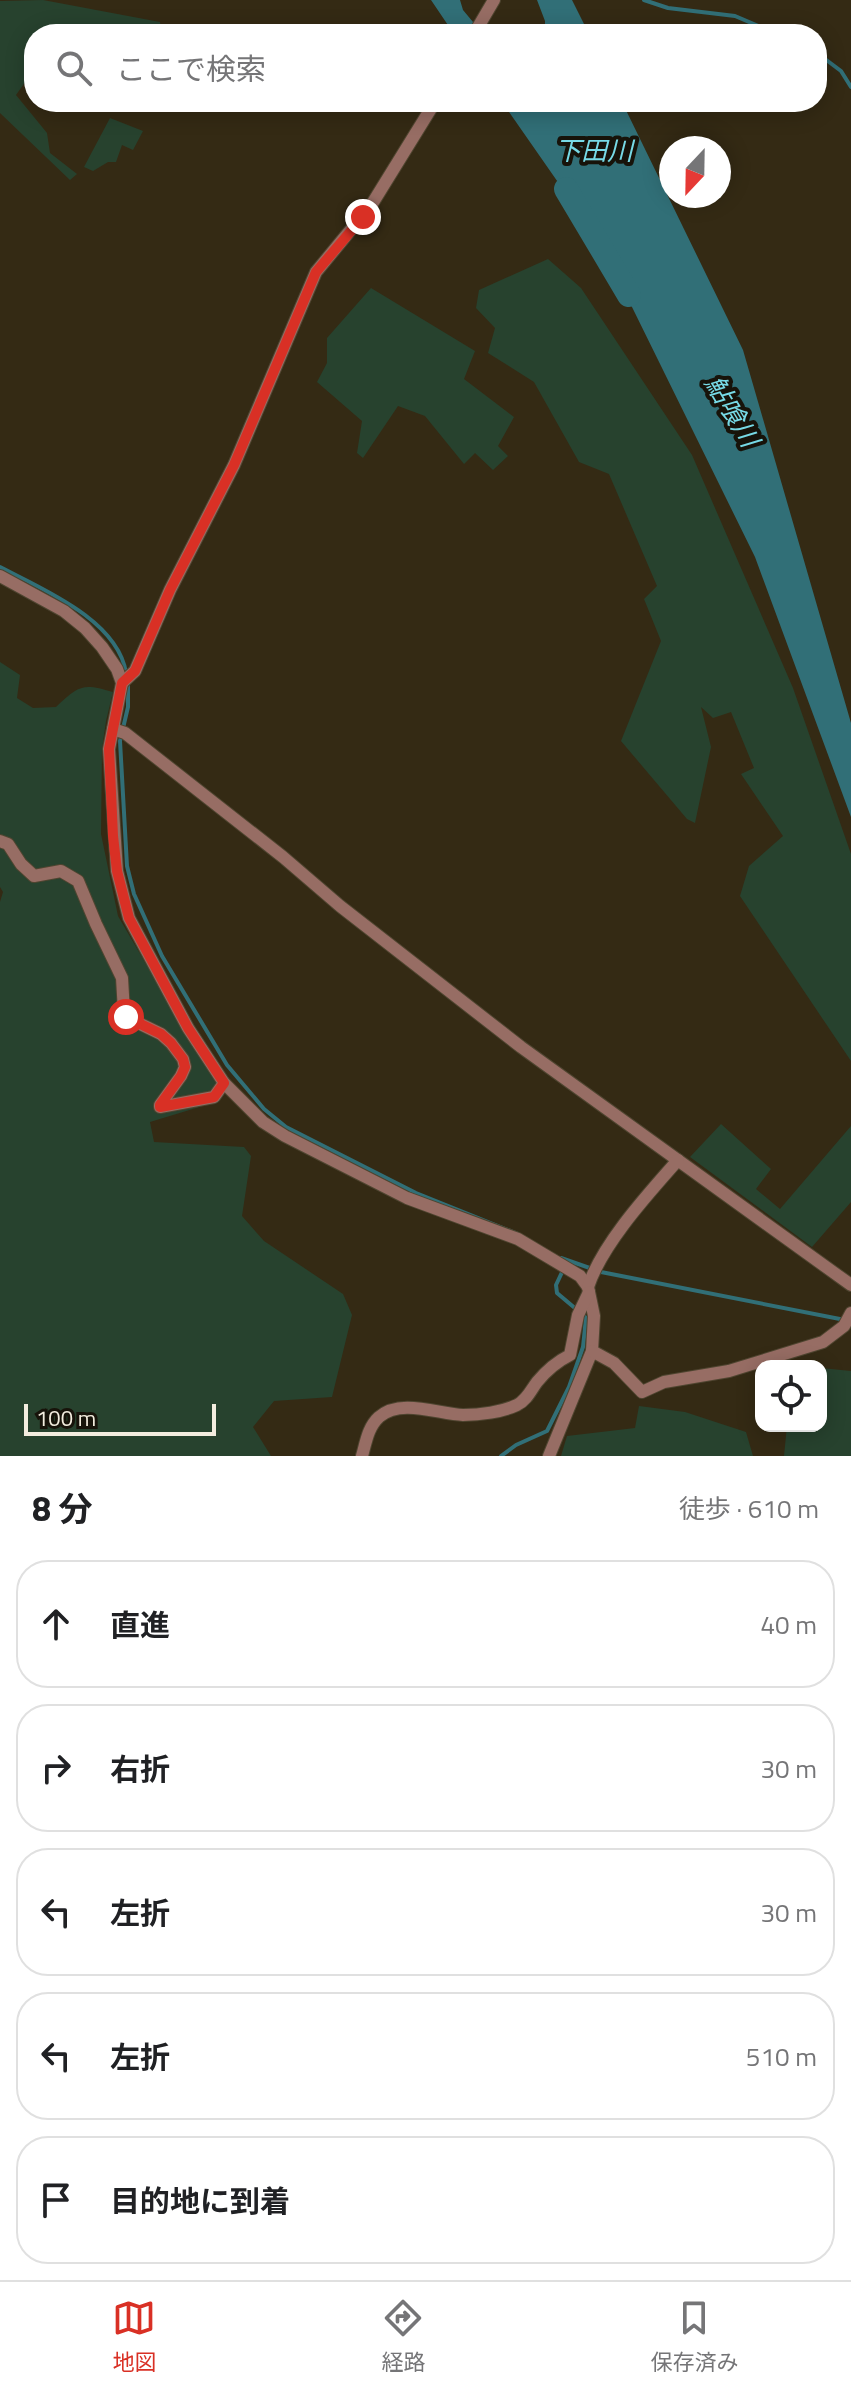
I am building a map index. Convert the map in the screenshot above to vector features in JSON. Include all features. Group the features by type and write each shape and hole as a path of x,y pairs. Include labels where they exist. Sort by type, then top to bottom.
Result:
{"street":[{"path":"480,24 494,0"},
{"path":"429,112 372,204 316,272 234,465 170,590 135,671 126,681 119,731 109,749 117,871 129,918 188,1028 224,1083 263,1122 407,1198 518,1239 591,1280"},
{"path":"0,576 64,611 85,628 126,681"},
{"path":"119,731 521,1047 851,1285"},
{"path":"0,841 8,844 21,864 34,876 61,871 78,881 122,978 126,1017 161,1034 183,1059 185,1067 181,1076 160,1107 214,1097 224,1083"},
{"path":"362,1456 368,1433 385,1413 414,1409 483,1414 516,1405 525,1399 547,1372 570,1355 591,1280 648,1194 678,1160"},
{"path":"549,1456 592,1351 594,1316 591,1280"},
{"path":"592,1351 614,1363 642,1392 664,1382 729,1371 823,1342 844,1326 851,1313"}],"green space":[{"path":"43,0 160,22 24,24 24,84 16,95 24,105 24,112 30,112 47,133 50,153 77,174 70,180 0,113 0,1"},
{"path":"110,118 143,131 133,150 122,145 116,162 108,162 93,171 84,167"},
{"path":"548,259 581,288 692,455 793,688 851,854 851,1061 740,896 749,866 783,836 741,774 754,768 731,712 713,718 701,707 711,747 695,823 687,819 621,741 661,641 644,599 657,586 609,474 579,462 534,382 488,353 495,328 476,308 479,290"},
{"path":"371,288 475,351 464,379 514,417 498,446 508,456 493,470 475,453 464,464 425,416 398,406 363,458 357,453 362,421 317,382 327,363 327,338"},
{"path":"0,662 20,675 17,698 33,708 56,707 82,688 95,687 113,692 102,749 101,834 118,916 218,1083 206,1105 150,1122 154,1142 244,1147 251,1156 242,1216 264,1241 343,1294 352,1315 332,1397 274,1401 253,1427 271,1456 0,1456 0,902 3,892 0,887"},
{"path":"721,1124 771,1169 756,1189 780,1209 851,1126 851,1202 812,1247 690,1157"},
{"path":"827,1369 851,1371 851,1456 784,1456 786,1432 827,1432"},
{"path":"639,1406 685,1412 746,1432 753,1456 561,1456 567,1436 635,1428"}],"water":[{"path":"431,0 460,0 463,10 475,24 447,24"},
{"path":"537,0 572,0 584,24 545,24"},
{"name":"下田川","path":"509,112 627,112 659,178 659,208 674,208 743,350 851,723 851,817 755,557 601,244"}],"waterway":[{"path":"644,0 668,8 735,16 754,24"},
{"path":"827,60 841,71 851,87"},
{"name":"鮎喰川","path":"566,189 629,295"},
{"path":"0,567 56,596 94,622 120,654 126,673"},
{"path":"128,682 128,707 120,741 127,866 134,894 162,956 227,1065 264,1109 286,1127 416,1193 518,1234"},
{"path":"561,1258 601,1272 845,1320"},
{"path":"564,1268 556,1285 557,1293 576,1309"},
{"path":"501,1456 516,1445 547,1431 569,1387 583,1347 586,1318 583,1315"}],"route":[{"path":"126,1017 161,1034 183,1059 185,1067 181,1076 160,1107 214,1097 224,1083 188,1028 129,918 117,871 109,749 122,683 135,671 170,590 234,465 316,272 363,217"}]}
